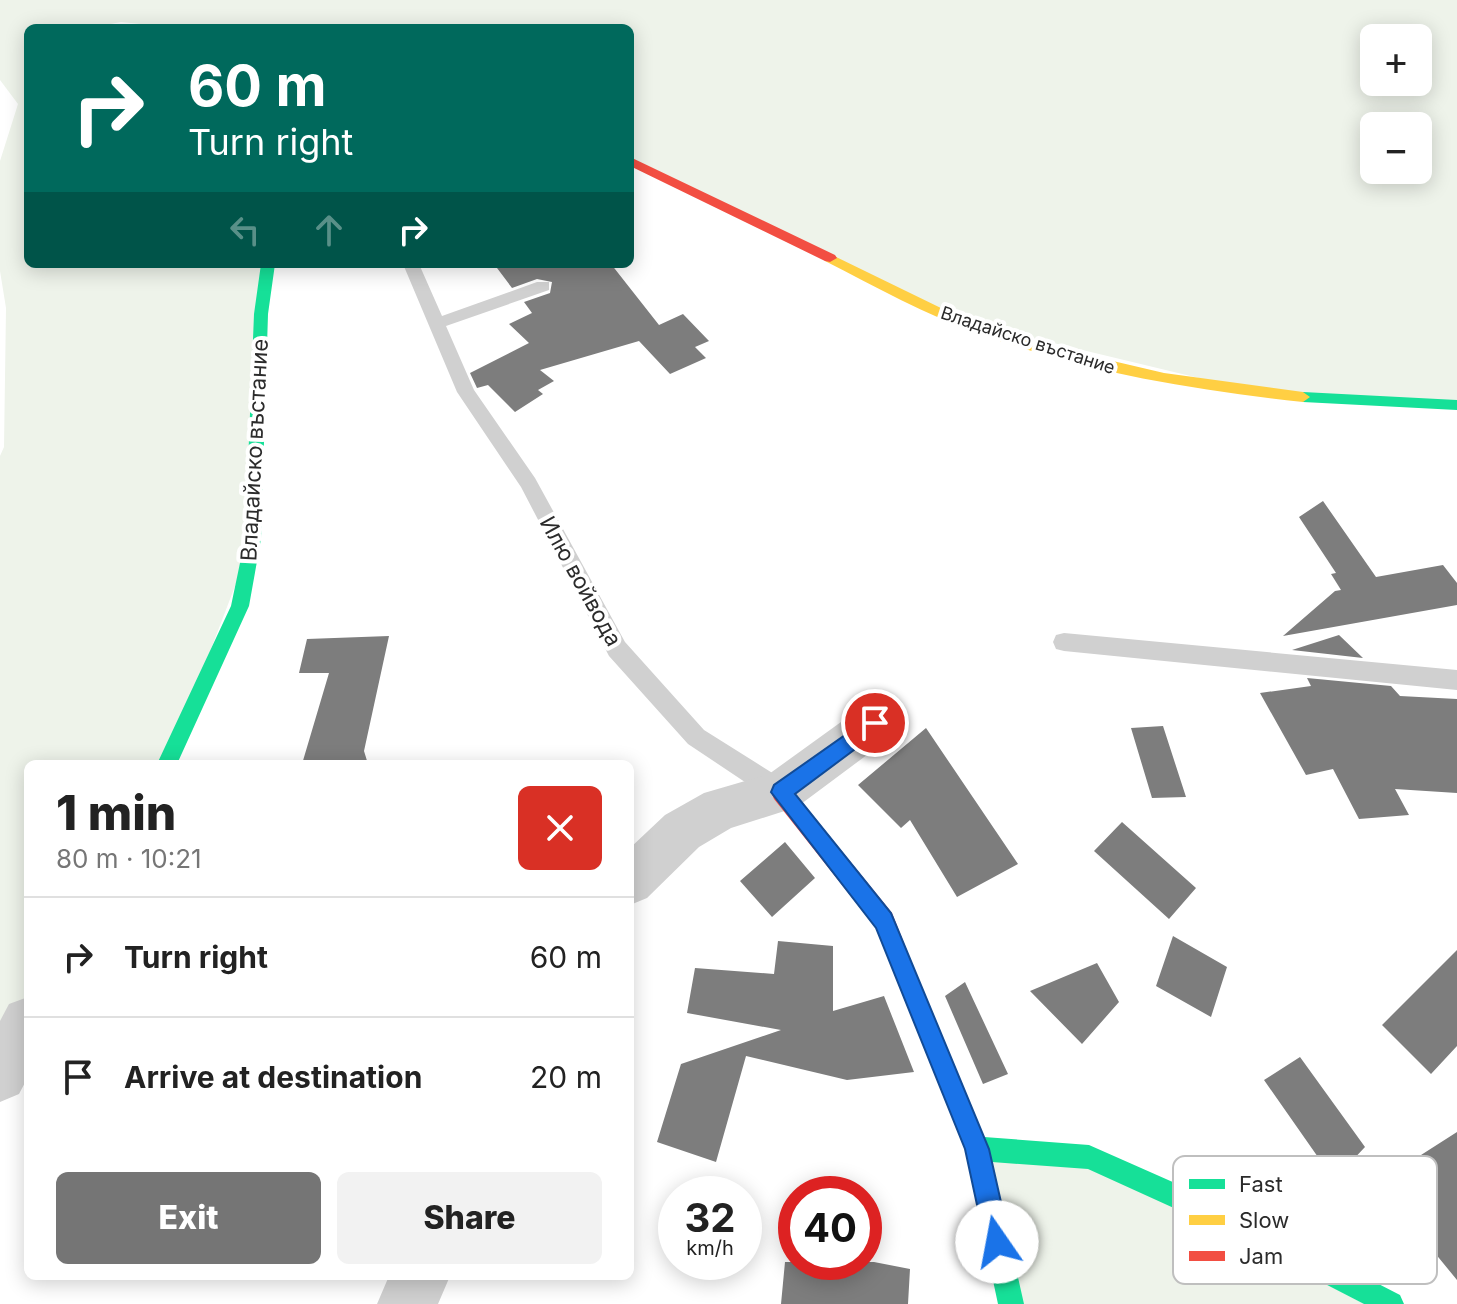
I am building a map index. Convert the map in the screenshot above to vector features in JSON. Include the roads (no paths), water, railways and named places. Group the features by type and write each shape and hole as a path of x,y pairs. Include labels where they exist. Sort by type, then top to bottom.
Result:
{"street":[{"name":"Владайско въстание","path":"634,163 692,187 950,318 1135,374 1361,402 1457,405"},
{"name":"Владайско въстание","path":"169,760 240,606 253,539 261,314 267,268"},
{"path":"634,877 682,831 720,809 781,792 875,723"},
{"path":"781,792 884,921 977,1149 1011,1304"},
{"path":"0,1075 24,1030"},
{"path":"977,1149 1089,1157 1173,1195"},
{"path":"407,1304 418,1280"},
{"path":"1346,1284 1380,1302"}],"lane":[{"name":"Илю войвода","path":"413,268 466,392 528,483 617,649 652,692 696,737 781,792"},
{"path":"435,324 543,286"},
{"path":"1064,642 1457,680"}]}
